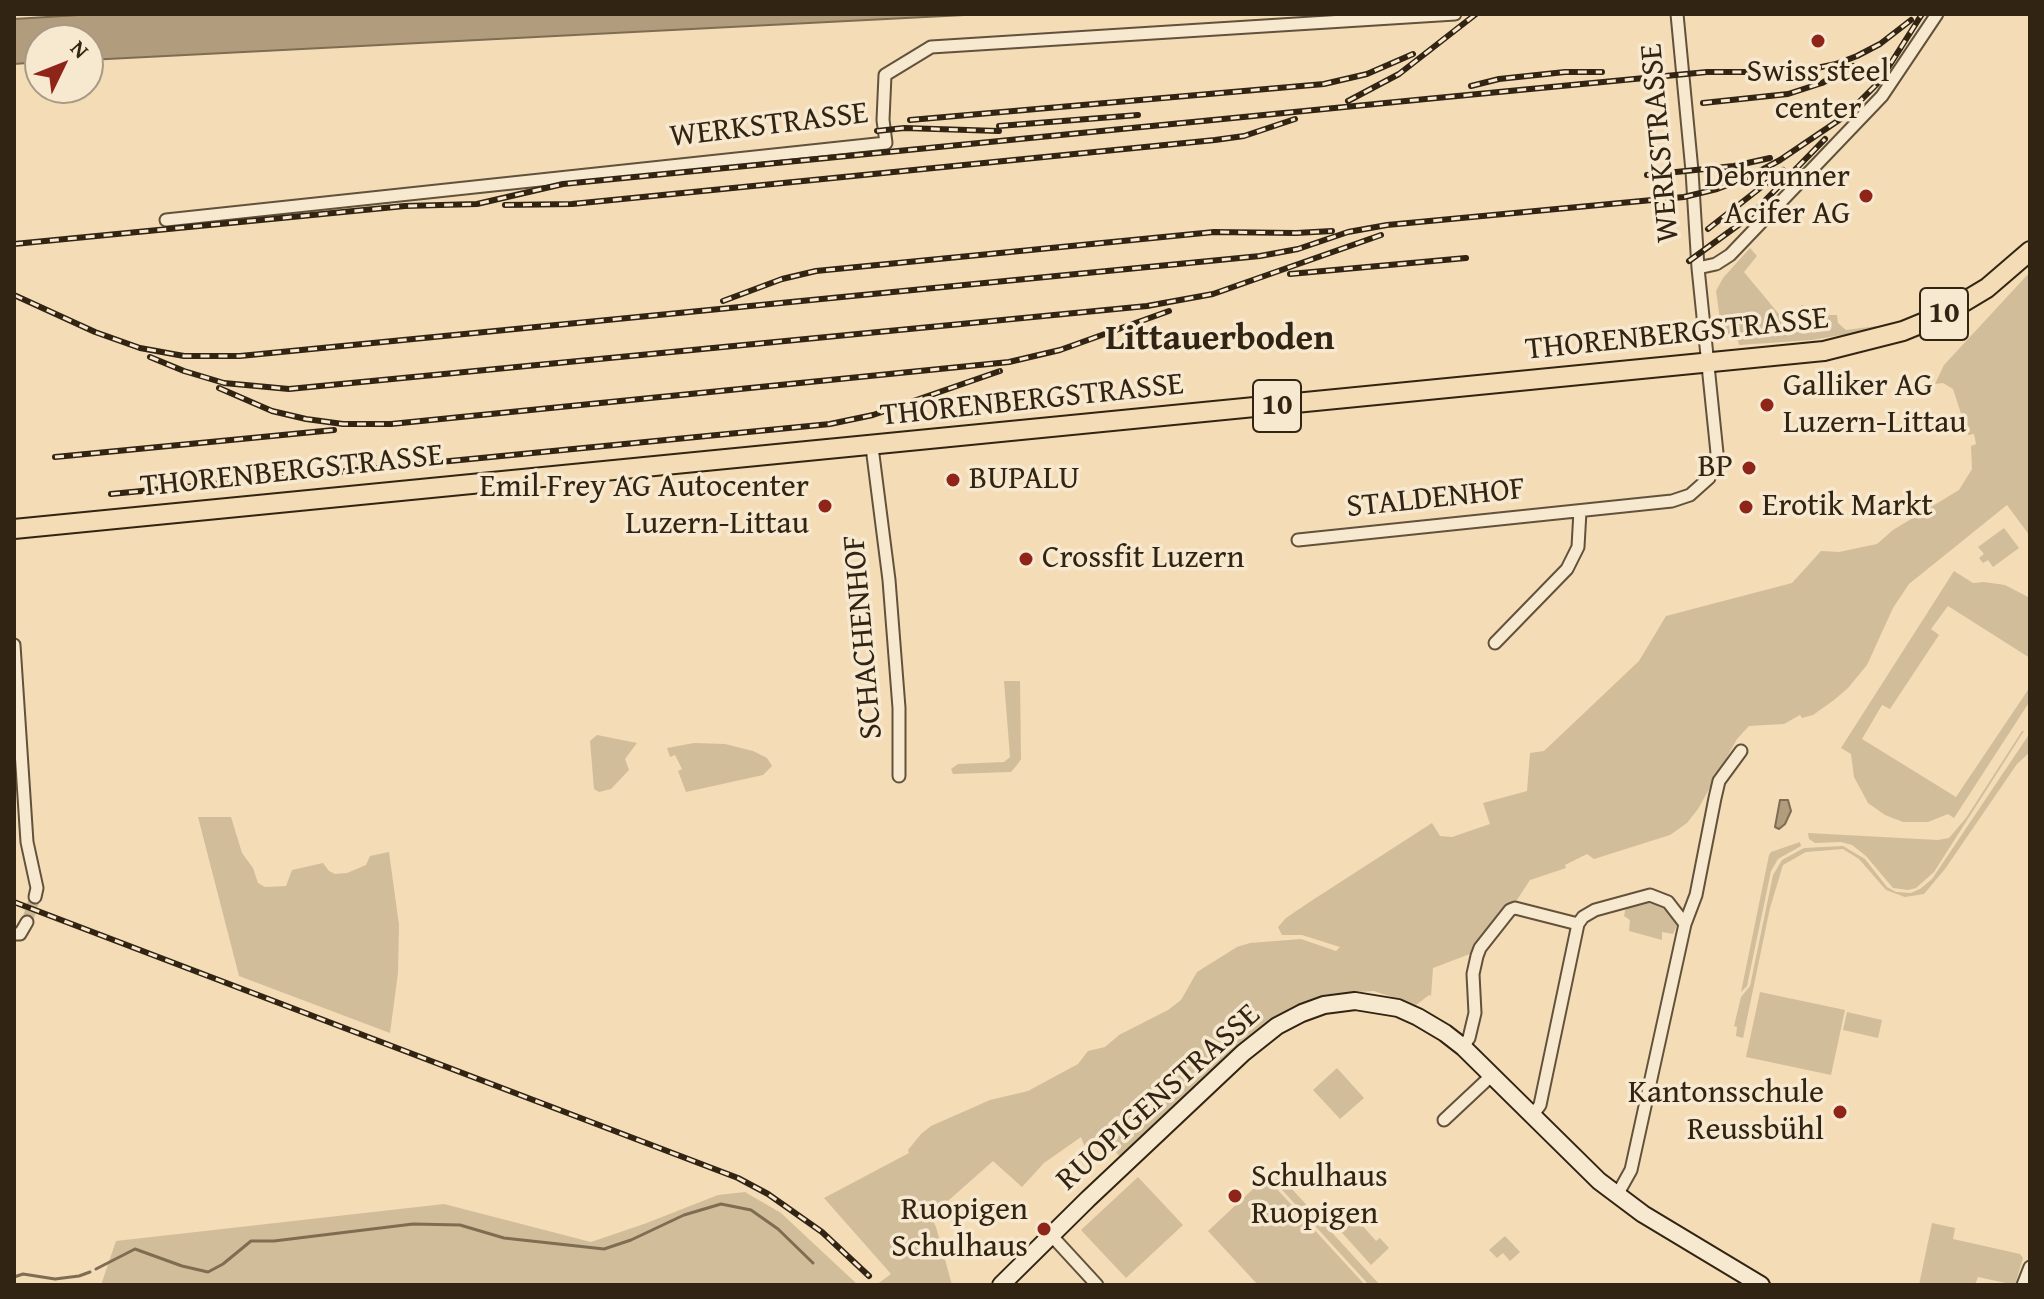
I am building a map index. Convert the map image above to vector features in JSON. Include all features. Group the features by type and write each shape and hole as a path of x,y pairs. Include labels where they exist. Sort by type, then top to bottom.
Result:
{"main road":[{"name":"THORENBERGSTRASSE","path":"14,529 1824,351 1903,331 1942,315 1973,297 2030,251"}],"street":[{"name":"WERKSTRASSE","path":"166,220 886,143 883,120 885,75 931,47 1455,14"},
{"name":"WERKSTRASSE","path":"1677,14 1708,363"},
{"name":"WERKSTRASSE","path":"1698,268 1716,264 1730,255 1882,96 1937,14"},
{"name":"STALDENHOF","path":"1298,540 1672,501 1690,495 1704,484 1713,470 1717,453 1708,363"},
{"name":"SCHACHENHOF","path":"872,447 890,596 899,708 899,776"},
{"path":"1495,643 1567,569 1578,547 1580,511"},
{"path":"14,645 27,842 37,888 35,897"},
{"path":"1617,1195 1631,1170 1685,924 1696,895 1719,781 1741,751"},
{"path":"1532,1116 1540,1105 1578,924 1589,913 1650,895 1668,902 1685,924"},
{"path":"1463,1047 1469,1038 1475,1013 1473,974 1477,956 1510,910 1515,908 1578,924"},
{"path":"14,934 20,934 27,922"},
{"name":"RUOPIGENSTRASSE","path":"1001,1285 1243,1053 1277,1026 1302,1013 1324,1005 1355,1001 1379,1003 1418,1017 1463,1047 1599,1181 1761,1285"},
{"path":"1444,1120 1491,1076"},
{"path":"1051,1235 1097,1285"},
{"path":"2023,1285 2030,1267"}],"shaded area":[{"path":"95,14 984,14 104,59 104,24 24,24 24,63 14,64 14,19"},
{"path":"1750,248 1757,256 1744,272 1783,319 1802,305 1826,311 1817,321 1805,323 1806,333 1818,332 1829,315 1837,315 1838,323 1846,330 1877,326 1872,330 1812,340 1739,345 1721,326 1716,291 1723,278"},
{"path":"2030,272 2030,536 2007,505 1909,584 1893,608 1867,665 1834,700 1813,715 1802,718 1800,715 1784,724 1749,726 1737,739 1698,809 1687,823 1670,835 1594,859 1587,854 1565,865 1566,868 1530,880 1475,952 1433,968 1431,996 1416,1005 1374,991 1341,993 1311,1000 1285,1011 1248,1039 1120,1157 1104,1138 1094,1146 1084,1145 1081,1137 1044,1163 1022,1187 993,1161 931,1216 952,1285 876,1285 891,1274 824,1198 909,1153 908,1150 921,1134 931,1126 990,1100 1028,1091 1078,1064 1088,1051 1105,1047 1119,1035 1168,1010 1181,1000 1197,972 1237,947 1301,939 1336,951 1340,947 1302,935 1282,935 1278,927 1308,903 1432,823 1440,836 1452,837 1490,824 1483,803 1527,791 1530,753 1544,751 1639,661 1666,616 1792,583 1821,551 1839,552 1877,544 1893,530 1959,490 1972,469 1971,446 1976,444 1974,434 1968,435 1953,389 1943,383 1935,384 1944,365"},
{"path":"2004,528 2019,548 1993,567 1988,560 1983,563 1979,558 1984,554 1978,547"},
{"path":"1954,571 1973,583 2005,585 2030,598 2030,658 1948,606 1931,629 1939,635 1890,709 1882,705 1862,739 1956,797 2030,687 2030,701 1954,818 1948,814 1928,822 1903,822 1885,815 1868,803 1854,777 1851,754 1841,748"},
{"path":"1004,681 1020,681 1021,759 1011,772 953,774 951,769 958,764 1004,762 1010,757"},
{"path":"2022,731 1934,872 1916,888 1893,888 1866,856 1852,845 1841,842 1815,843 1809,839 1808,833 1949,838 1966,818"},
{"path":"2030,733 2030,752 2017,764 1945,869 1924,894 1905,897 1886,890 1859,859 1843,849 1806,852 1783,865 1770,908 1743,1038 1736,1036 1737,1027 1734,1026 1741,997 1750,986 1773,875 1782,860 1804,848 1843,846 1865,859 1887,887 1896,892 1911,893 1920,889 1932,879"},
{"path":"597,735 637,743 625,759 629,770 611,789 599,792 594,789 590,741"},
{"path":"694,743 725,744 753,751 767,758 772,766 763,775 686,792 678,771 682,769 675,755 670,757 667,748"},
{"path":"1780,800 1788,800 1791,811 1779,829 1775,827"},
{"path":"198,817 231,817 242,853 253,868 258,883 265,887 286,886 292,870 323,863 335,874 347,873 366,865 370,856 389,852 399,925 398,973 390,1033 239,976"},
{"path":"1800,842 1801,846 1778,859 1771,871 1747,986 1741,992 1769,855"},
{"path":"1641,899 1659,901 1672,910 1677,925 1673,934 1662,932 1662,940 1629,931 1630,920 1624,916 1626,906"},
{"path":"1760,992 1845,1010 1831,1075 1746,1057"},
{"path":"1847,1012 1882,1020 1878,1038 1843,1030"},
{"path":"1337,1068 1364,1098 1340,1119 1313,1090"},
{"path":"1280,1176 1380,1285 1369,1285 1274,1181"},
{"path":"1138,1177 1183,1225 1126,1278 1081,1230"},
{"path":"1266,1177 1365,1285 1258,1285 1208,1231"},
{"path":"745,1192 781,1213 858,1285 101,1285 116,1241 444,1204 591,1242 718,1195"},
{"path":"1346,1214 1357,1227 1361,1224 1376,1241 1380,1238 1389,1248 1371,1265 1335,1225"},
{"path":"1932,1223 1955,1228 1953,1239 2020,1254 2023,1258 2015,1285 1978,1277 1975,1285 1919,1285"},
{"path":"1505,1236 1520,1252 1510,1261 1503,1253 1497,1258 1489,1250"}],"waterway":[{"path":"96,1269 135,1249 208,1272 251,1241 274,1241 413,1224 460,1225 504,1238 604,1249 684,1215 721,1204 751,1210 778,1229 813,1263"},
{"path":"14,1277 23,1274 55,1279 90,1272"}],"tunnel":[{"path":"27,922 35,897"}],"railway":[{"path":"1348,101 1399,74 1476,14"},
{"path":"14,295 95,332 140,348 184,356 240,356 1260,256 1298,249 1348,232 1387,225 1684,197 1749,177 1845,116 1879,82 1922,14"},
{"path":"14,244 405,206 477,204 563,184 1426,99 1707,72 1797,72 1857,56 1880,44 1911,20"},
{"path":"910,120 1324,84 1367,74 1413,54"},
{"path":"1703,103 1788,94 1822,83 1853,66"},
{"path":"1471,86 1499,79 1565,72 1602,72"},
{"path":"999,126 1138,115"},
{"path":"505,205 572,204 1215,140 1244,136 1295,119"},
{"path":"877,131 904,128 999,131"},
{"path":"1689,261 1748,218 1825,139"},
{"path":"1647,175 1734,166 1770,158"},
{"path":"1708,229 1783,170"},
{"path":"723,301 782,279 816,271 1214,232 1332,231"},
{"path":"150,357 224,383 289,389 1147,306 1213,294 1381,235"},
{"path":"1290,274 1466,258"},
{"path":"219,388 272,411 306,419 343,424 391,424 1009,362 1060,350 1169,311"},
{"path":"111,494 830,424 873,415 1000,371"},
{"path":"55,457 334,430"},
{"path":"14,902 738,1178 768,1194 822,1232 869,1276"}],"place":[{"name":"Swiss steel center","path":"1818,41"},
{"name":"Debrunner Acifer AG","path":"1866,196"},
{"name":"Galliker AG Luzern-Littau","path":"1767,405"},
{"name":"BP","path":"1749,468"},
{"name":"BUPALU","path":"953,480"},
{"name":"Emil Frey AG Autocenter Luzern-Littau","path":"825,506"},
{"name":"Erotik Markt","path":"1746,507"},
{"name":"Crossfit Luzern","path":"1026,559"},
{"name":"Kantonsschule Reussbühl","path":"1840,1112"},
{"name":"Schulhaus Ruopigen","path":"1235,1196"},
{"name":"Ruopigen Schulhaus","path":"1044,1229"}],"district":[{"name":"Littauerboden","path":"1220,340"}]}
